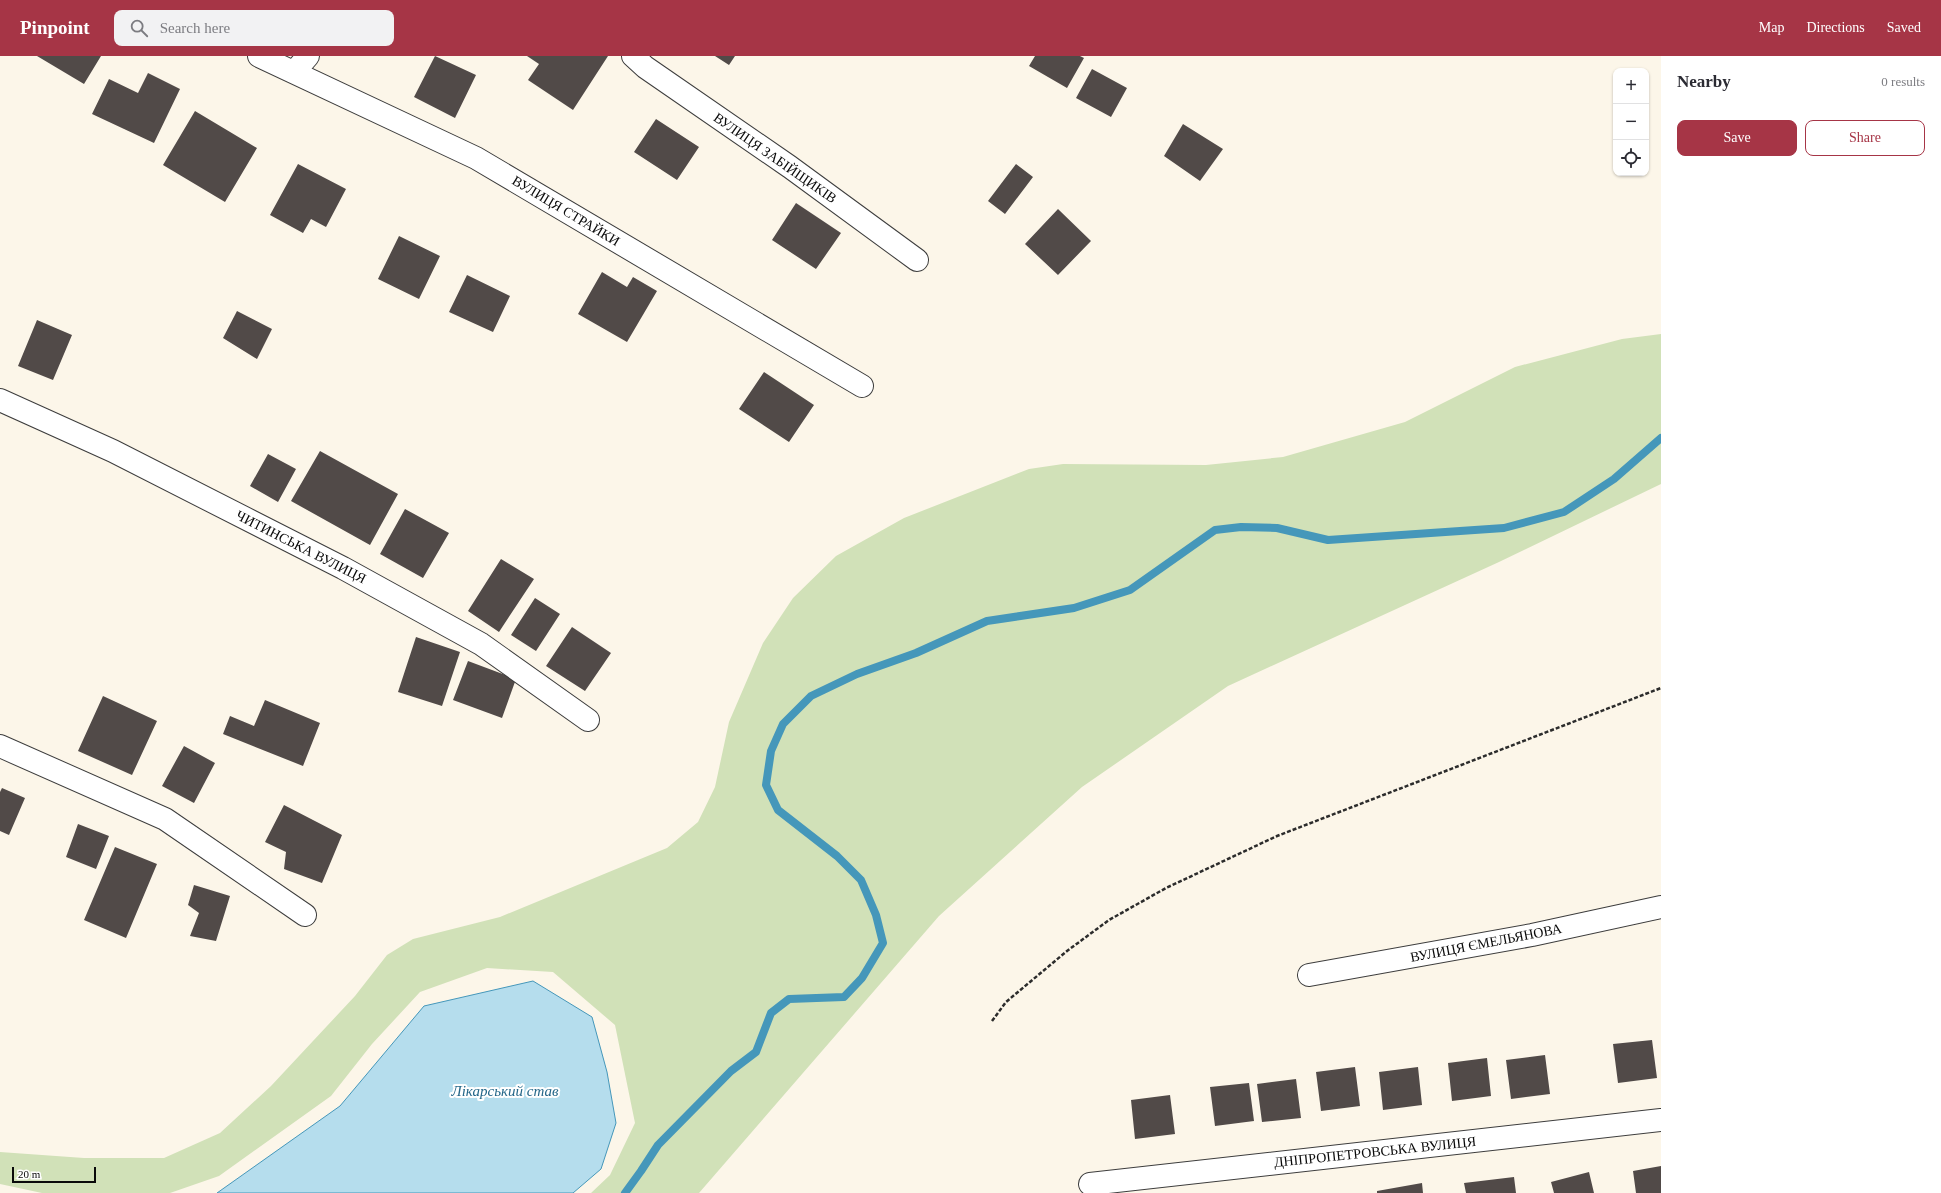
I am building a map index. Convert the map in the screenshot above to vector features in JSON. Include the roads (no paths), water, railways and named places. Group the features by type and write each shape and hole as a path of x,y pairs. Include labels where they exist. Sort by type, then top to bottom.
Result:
{"street":[{"name":"ВУЛИЦЯ СТРАЙКИ","path":"259,56 301,64 476,158 862,386"},
{"name":"ВУЛИЦЯ ЗАБІЙЩИКІВ","path":"633,56 652,71 790,167 917,260"},
{"name":"ЧИТИНСЬКА ВУЛИЦЯ","path":"0,400 113,451 343,568 481,644 588,720"},
{"path":"0,746 165,819 305,915"},
{"name":"ВУЛИЦЯ ЄМЕЛЬЯНОВА","path":"1309,975 1532,935 1661,907"},
{"name":"ДНІПРОПЕТРОВСЬКА ВУЛИЦЯ","path":"1090,1184 1661,1120"}],"water":[{"name":"Лікарський став","path":"533,981 592,1017 607,1072 616,1123 601,1169 573,1193 217,1193 340,1106 424,1006"}],"waterway":[{"path":"625,1193 658,1145 731,1071 756,1052 771,1013 789,999 844,997 862,978 883,943 876,915 861,880 837,856 778,810 766,785 771,751 783,724 811,696 857,674 916,653 987,621 1074,608 1130,590 1215,530 1241,527 1277,528 1328,540 1504,528 1564,512 1614,479 1661,438"}]}
